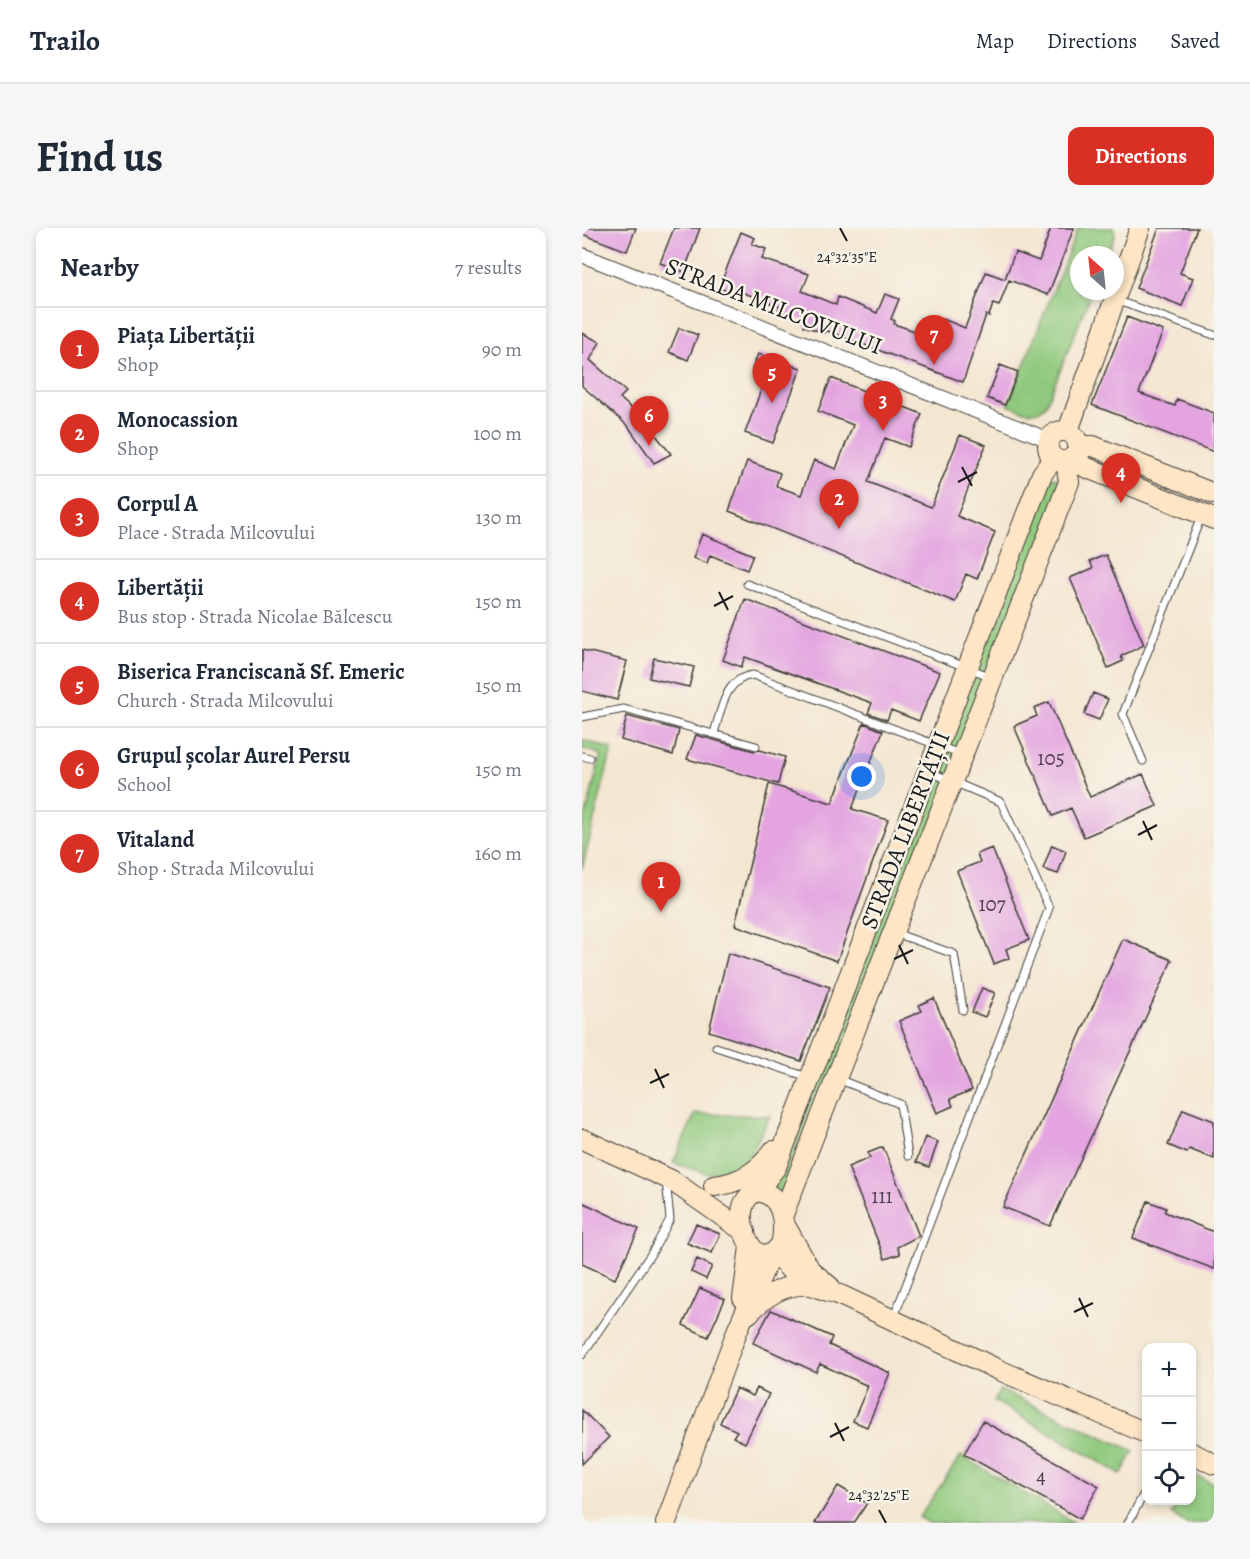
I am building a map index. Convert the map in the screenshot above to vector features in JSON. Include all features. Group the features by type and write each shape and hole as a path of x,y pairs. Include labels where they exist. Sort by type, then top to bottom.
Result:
{"main road":[{"name":"STRADA LIBERTĂȚII","path":"1124,270 1140,228"},
{"name":"STRADA LIBERTĂȚII","path":"783,1219 951,781 1069,482 1065,449 1113,300"},
{"path":"1065,449 1093,446 1214,494"},
{"name":"STRADA LIBERTĂȚII","path":"754,1192 776,1167 1042,474 1065,449"},
{"path":"1065,449 1085,466 1208,517"},
{"path":"714,1186 739,1181 754,1173 768,1159 795,1116"},
{"path":"582,1139 668,1179 748,1240 756,1253 773,1254 786,1268 810,1286"},
{"path":"668,1179 754,1192 768,1192 774,1197 810,1270 838,1294"},
{"path":"739,1325 748,1240 742,1207 754,1192"},
{"path":"666,1523 739,1325 783,1235 783,1219"},
{"path":"739,1325 771,1294 788,1287 810,1286 838,1294 999,1370 1142,1431"},
{"path":"1196,1455 1214,1464"}],"street":[{"name":"STRADA MILCOVULUI","path":"582,255 1065,449"}],"lane":[{"path":"1116,300 1214,335"},
{"path":"1143,761 1123,714 1208,517"},
{"path":"747,584 992,676"},
{"path":"714,733 728,689 740,677 753,675 962,755"},
{"path":"582,717 624,709 756,746"},
{"path":"893,1320 1049,908 1000,802 929,771"},
{"path":"893,932 954,954 963,1010"},
{"path":"716,1047 809,1078"},
{"path":"836,1078 900,1104 908,1156"},
{"path":"582,1355 653,1251 670,1219 668,1179"},
{"path":"1128,1523 1142,1497"}],"green space":[{"path":"1078,228 1114,228 1115,235 1111,246 1071,246"},
{"path":"1070,248 1070,300 1088,300 1046,405 1032,412 1008,405"},
{"path":"1042,474 1069,482 782,1217 768,1192"},
{"path":"582,740 612,749 582,869 582,830 601,754 582,749"},
{"path":"695,1114 770,1116 745,1165 708,1174 673,1163"},
{"path":"1000,1390 1134,1451 1121,1474 994,1401"},
{"path":"961,1456 1075,1523 929,1523 919,1517"},
{"path":"1196,1475 1214,1484 1214,1523 1186,1523 1171,1514 1177,1505 1196,1505"}],"building":[{"path":"582,228 636,228 627,251 582,234"},
{"path":"674,228 700,228 684,272 660,263"},
{"path":"1051,228 1074,228 1048,295 1009,280 999,306 993,304 989,316 986,315 963,382 825,330 824,333 804,326 805,321 778,311 780,307 734,289 732,293 719,288 741,232 755,238 752,244 766,249 762,259 809,274 802,291 836,305 838,297 877,313 885,294 899,299 891,319 895,321 894,324 935,338 943,319 965,328 986,272 1005,279 1015,252 1039,261"},
{"path":"1159,228 1197,228 1180,273 1193,278 1182,306 1136,288"},
{"path":"1127,317 1163,331 1139,393 1175,406 1177,399 1214,413 1214,452 1092,405"},
{"path":"679,328 698,335 688,360 669,352"},
{"path":"582,333 600,342 590,360 626,392 620,398 643,419 671,454 654,463 628,426 582,386"},
{"path":"758,354 801,368 773,443 745,433 767,374 752,369"},
{"path":"1000,365 1018,372 1005,405 987,398"},
{"path":"831,378 922,414 909,447 885,438 868,482 931,507 960,435 986,445 957,516 995,532 977,579 966,574 955,602 729,511 747,461 780,473 776,486 801,495 814,460 836,469 853,425 818,411"},
{"path":"702,534 753,555 747,570 710,555 707,563 693,558"},
{"path":"1106,555 1144,645 1121,656 1123,661 1108,668 1070,578 1093,568 1090,561"},
{"path":"745,599 940,672 919,721 891,710 887,720 868,713 872,703 745,657 741,667 723,660"},
{"path":"582,650 627,661 617,700 582,691"},
{"path":"654,658 694,667 689,687 649,678"},
{"path":"1093,693 1108,699 1099,720 1084,714"},
{"path":"1049,702 1090,797 1143,774 1157,806 1084,837 1071,808 1053,816 1014,726 1037,716 1034,708"},
{"path":"627,716 679,730 673,755 621,740"},
{"path":"864,723 883,731 852,809 888,820 837,961 735,925 769,784 832,803"},
{"path":"696,735 785,757 778,784 687,759"},
{"path":"1052,845 1066,851 1058,874 1043,869"},
{"path":"992,848 1029,940 1006,949 1009,958 994,964 957,871 980,862 977,854"},
{"path":"1123,939 1172,960 1050,1226 1003,1207"},
{"path":"728,953 830,987 801,1061 709,1031"},
{"path":"982,988 995,993 985,1017 972,1012"},
{"path":"934,998 972,1090 950,1099 953,1106 937,1113 899,1021 922,1011 919,1005"},
{"path":"1183,1109 1214,1121 1214,1159 1189,1149 1187,1153 1168,1145"},
{"path":"925,1137 938,1142 929,1167 916,1162"},
{"path":"883,1147 919,1236 897,1247 900,1254 885,1259 848,1167 870,1158 868,1153"},
{"path":"1148,1201 1166,1208 1165,1212 1214,1232 1214,1269 1133,1238"},
{"path":"582,1202 639,1229 615,1279 582,1264"},
{"path":"696,1224 720,1234 712,1253 687,1243"},
{"path":"697,1259 712,1266 706,1279 691,1272"},
{"path":"700,1288 725,1299 708,1337 683,1325"},
{"path":"771,1310 832,1337 829,1345 890,1373 867,1427 853,1421 868,1386 820,1364 816,1372 753,1343"},
{"path":"736,1388 753,1396 757,1388 769,1394 745,1443 733,1437 737,1431 720,1423"},
{"path":"582,1410 609,1437 582,1464"},
{"path":"983,1421 1099,1486 1080,1519 964,1454"},
{"path":"838,1486 867,1503 854,1523 815,1523"}],"place":[{"name":"Vitaland","path":"934,365"},
{"name":"Biserica Franciscană Sf. Emeric","path":"772,403"},
{"name":"Corpul A","path":"883,431"},
{"name":"Grupul școlar Aurel Persu","path":"649,446"},
{"name":"Libertății","path":"1121,503"},
{"name":"Monocassion","path":"839,529"},
{"name":"Piața Libertății","path":"661,912"}]}
